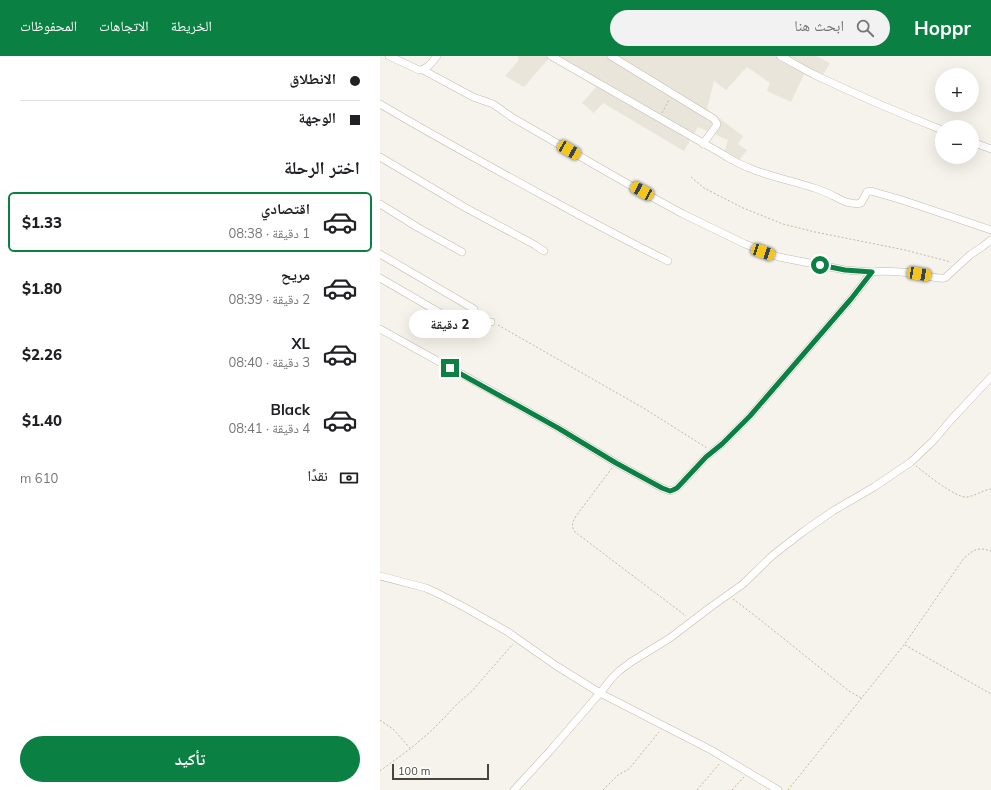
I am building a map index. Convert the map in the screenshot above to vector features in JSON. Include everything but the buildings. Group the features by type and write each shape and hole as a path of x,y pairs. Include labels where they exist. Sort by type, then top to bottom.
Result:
{"street":[{"path":"389,56 419,70 423,70 473,97 492,104 513,118 683,214 745,244 779,257 845,270 872,272 894,271 943,278 947,277 970,254 991,240"},
{"path":"423,70 427,68 437,56"},
{"path":"551,56 742,166 815,188 846,202 855,204 861,202 867,192 871,190 991,230"},
{"path":"611,56 716,121 716,126 703,144"},
{"path":"780,56 840,87 898,113 935,127"},
{"path":"380,104 432,135 576,214 668,261"},
{"path":"979,145 991,149"},
{"path":"380,157 466,208 544,251"},
{"path":"380,204 462,252"},
{"path":"380,254 474,309"},
{"path":"380,329 558,428 616,463 666,490 673,490 684,482 700,463 750,416 851,299 872,272"},
{"path":"380,278 448,318 461,324 470,325 491,322"},
{"path":"514,790 622,668 670,638 743,584 773,555 833,510 911,462 930,445 991,376"},
{"path":"380,576 413,584 439,594 508,632 555,665 600,693 724,758 778,790"}],"path":[{"path":"659,118 672,94"},
{"path":"691,177 704,188 743,208 778,222 815,232 904,250 959,265"},
{"path":"491,322 645,409 712,452"},
{"path":"911,462 932,479 962,497 969,497 991,489"},
{"path":"616,463 576,516 572,528 575,532 692,621"},
{"path":"788,790 904,645 964,558 973,550 982,549 991,551"},
{"path":"727,595 740,606 751,612 849,691 861,698"},
{"path":"380,771 410,749 441,722 456,704 472,691 518,639"},
{"path":"904,645 991,694"},
{"path":"380,720 393,729 410,749"},
{"path":"603,790 618,775 629,769 665,726"},
{"path":"697,790 724,758"},
{"path":"732,790 749,772"}],"shaded area":[{"path":"518,56 816,56 830,63 819,82 804,74 791,102 767,91 770,83 747,67 726,90 714,81 707,109 743,136 738,144 747,150 737,163 722,160 728,140 698,127 684,151 603,103 594,113 582,103 596,87 550,57 524,87 505,76 519,60"}],"route":[{"path":"450,368 558,428 616,463 670,491 677,488 684,482 706,457 722,444 750,416 851,299 872,272 845,270 820,265"}]}
